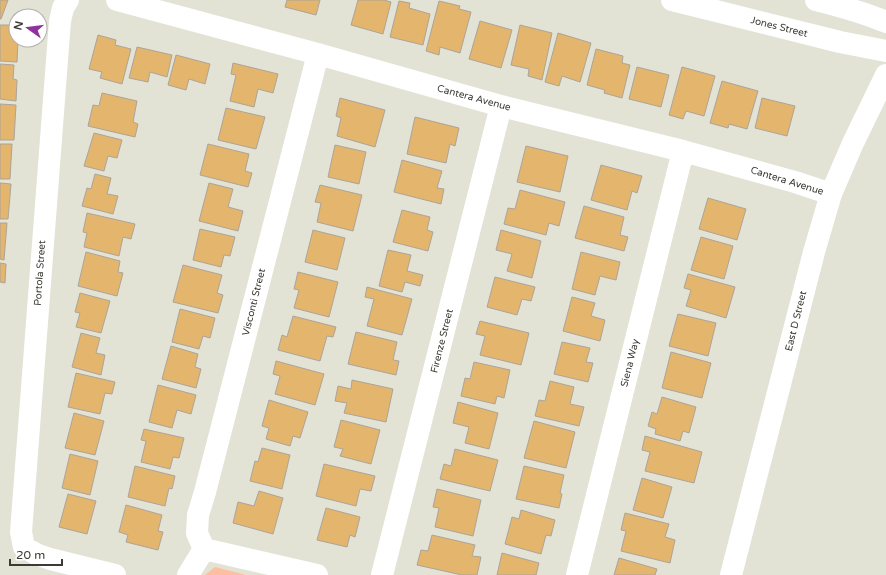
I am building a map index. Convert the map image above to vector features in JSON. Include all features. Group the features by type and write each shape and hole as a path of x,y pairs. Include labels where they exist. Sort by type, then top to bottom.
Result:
{"street":[{"name":"Portola Street","path":"68,0 63,8 60,21 21,532 24,547 36,554 114,575"},
{"name":"Cantera Avenue","path":"117,0 318,54 500,106 683,151 795,182 831,194"},
{"name":"Jones Street","path":"672,0 840,42 886,51"},
{"path":"816,0 848,4 886,22"},
{"name":"Visconti Street","path":"204,549 197,533 198,515 318,54"},
{"name":"East D Street","path":"731,575 814,252 831,194 853,143 886,75"},
{"name":"Firenze Street","path":"382,575 500,106"},
{"name":"Siena Way","path":"577,575 683,151"},
{"path":"188,575 204,549 317,575"}],"shaded area":[{"path":"215,567 246,575 205,575"}],"building":[{"path":"0,0 8,0 1,19 0,19"},
{"path":"287,0 320,0 316,15 285,7"},
{"path":"358,0 384,0 391,2 383,34 351,25"},
{"path":"399,1 410,3 409,8 430,14 423,45 390,37"},
{"path":"439,1 460,6 459,9 471,12 460,53 440,47 439,55 426,51"},
{"path":"480,21 512,30 501,68 469,59"},
{"path":"0,25 8,25 8,48 18,48 17,62 0,61"},
{"path":"520,25 552,33 542,80 528,76 529,69 511,65"},
{"path":"558,33 591,43 580,82 562,76 559,86 545,82"},
{"path":"98,35 116,40 115,45 131,49 122,84 100,78 102,72 89,69"},
{"path":"137,47 172,55 167,77 150,72 148,82 129,78"},
{"path":"596,49 623,56 622,63 630,65 622,98 604,93 605,90 587,85"},
{"path":"176,55 210,64 205,84 189,79 186,90 168,85"},
{"path":"233,63 278,74 273,93 258,89 254,107 230,101 236,75 231,74"},
{"path":"0,64 14,65 13,79 17,80 16,101 0,99"},
{"path":"637,67 669,75 661,107 629,99"},
{"path":"682,67 715,76 704,116 686,111 683,119 669,115"},
{"path":"722,81 758,91 747,129 729,124 728,128 710,123"},
{"path":"102,93 137,101 133,122 138,124 135,137 88,126 93,105 99,106"},
{"path":"340,98 385,110 375,147 337,136 341,118 336,116"},
{"path":"762,98 795,106 787,136 755,128"},
{"path":"0,104 16,105 14,140 0,140"},
{"path":"226,108 265,117 256,149 218,140"},
{"path":"415,117 459,128 455,146 450,144 446,163 407,154"},
{"path":"94,133 122,140 117,158 108,156 104,171 84,166"},
{"path":"0,144 12,144 10,179 0,179"},
{"path":"208,144 249,154 245,171 252,173 248,187 200,175"},
{"path":"335,145 366,152 359,184 328,177"},
{"path":"526,146 568,156 560,192 517,182"},
{"path":"402,160 442,171 437,188 444,189 441,204 394,192"},
{"path":"601,165 642,176 637,193 632,191 627,210 591,200"},
{"path":"95,174 111,178 107,194 118,196 113,214 82,206 87,188 91,189"},
{"path":"0,183 11,184 8,219 0,219"},
{"path":"209,183 233,189 228,207 243,211 238,231 199,221"},
{"path":"320,185 362,195 353,231 317,222 321,203 315,202"},
{"path":"520,190 565,202 559,226 549,223 546,235 504,224 508,208 515,209"},
{"path":"708,198 746,209 737,240 699,229"},
{"path":"584,206 624,217 620,235 628,237 624,251 575,238"},
{"path":"402,210 430,217 427,230 433,232 428,251 393,242"},
{"path":"87,213 135,224 131,239 123,237 119,256 84,247 87,233 83,232"},
{"path":"0,223 7,223 4,260 0,259"},
{"path":"200,229 235,237 230,256 224,255 221,267 193,260"},
{"path":"313,230 345,238 337,270 305,262"},
{"path":"501,230 541,241 532,278 507,271 512,254 496,250"},
{"path":"701,237 733,246 724,279 691,270"},
{"path":"388,250 411,255 407,271 423,275 420,286 405,282 402,292 379,286"},
{"path":"86,252 120,261 118,272 123,273 117,296 78,286"},
{"path":"581,252 620,262 616,280 600,276 595,295 572,289"},
{"path":"0,263 6,264 5,283 0,282"},
{"path":"183,265 222,275 217,293 223,295 218,313 173,302"},
{"path":"298,272 338,282 329,317 294,308 299,290 294,289"},
{"path":"688,274 735,287 726,318 686,306 691,290 684,288"},
{"path":"495,277 535,287 531,301 522,299 517,315 487,307"},
{"path":"367,287 412,299 402,335 367,326 374,299 365,297"},
{"path":"80,293 110,301 101,333 76,327 80,313 75,312"},
{"path":"572,297 595,303 591,316 605,320 600,341 563,331"},
{"path":"180,309 215,318 210,338 203,336 199,349 172,342"},
{"path":"678,314 716,323 708,356 669,346"},
{"path":"293,316 336,327 333,337 327,336 320,361 278,350 282,335 287,337"},
{"path":"480,321 529,333 521,365 480,355 485,336 476,334"},
{"path":"356,332 397,342 393,360 399,361 396,375 348,364"},
{"path":"81,333 100,338 96,353 105,355 101,375 72,367"},
{"path":"562,342 590,348 586,362 593,363 588,382 554,374"},
{"path":"171,346 198,354 195,367 201,369 196,388 162,379"},
{"path":"671,352 711,363 702,398 662,388"},
{"path":"276,361 324,374 315,405 275,394 280,376 273,374"},
{"path":"474,362 510,370 504,398 497,396 495,404 461,396 465,378 470,379"},
{"path":"76,373 115,382 112,394 105,393 100,414 68,407"},
{"path":"352,380 393,389 386,422 344,413 347,403 335,401 338,386 351,389"},
{"path":"550,381 574,387 570,404 584,407 579,426 535,416 539,400 545,401"},
{"path":"158,385 196,395 191,414 177,410 172,428 149,422"},
{"path":"662,397 696,407 689,433 683,431 680,441 655,434 656,429 648,426 652,412 657,414"},
{"path":"269,400 308,412 300,438 293,436 290,446 266,439 269,428 262,426"},
{"path":"458,402 498,413 489,449 465,443 469,427 453,423"},
{"path":"74,413 104,421 95,455 65,448"},
{"path":"341,420 380,430 371,464 340,456 343,449 334,447"},
{"path":"534,421 575,432 566,468 524,458"},
{"path":"144,429 184,438 179,458 173,457 170,469 141,462 146,441 141,440"},
{"path":"645,436 702,452 694,483 645,471 650,452 642,450"},
{"path":"262,448 290,455 282,489 250,481 255,461 258,462"},
{"path":"455,449 498,460 490,491 440,479 444,464 451,466"},
{"path":"70,454 98,461 90,495 62,488"},
{"path":"324,464 375,476 371,491 360,489 356,506 316,496"},
{"path":"135,466 175,476 172,489 169,488 165,506 128,497"},
{"path":"524,466 564,475 560,493 562,494 559,508 516,499"},
{"path":"642,478 672,487 663,518 633,510"},
{"path":"437,489 481,500 473,536 435,527 439,508 433,507"},
{"path":"259,491 283,498 273,534 233,523 238,502 254,506"},
{"path":"68,494 96,501 87,534 59,527"},
{"path":"126,505 162,515 158,531 163,532 158,550 126,542 128,535 119,532"},
{"path":"326,508 360,517 355,537 350,535 347,547 317,540"},
{"path":"521,510 555,520 551,536 546,535 541,554 505,544 512,517 519,519"},
{"path":"625,513 669,524 665,537 675,540 670,563 621,551 626,531 621,530"},
{"path":"432,535 475,545 472,556 481,557 477,575 462,575 417,565 421,550 428,551"},
{"path":"502,553 539,563 536,575 497,575"},
{"path":"619,558 657,569 655,575 614,575"}]}
